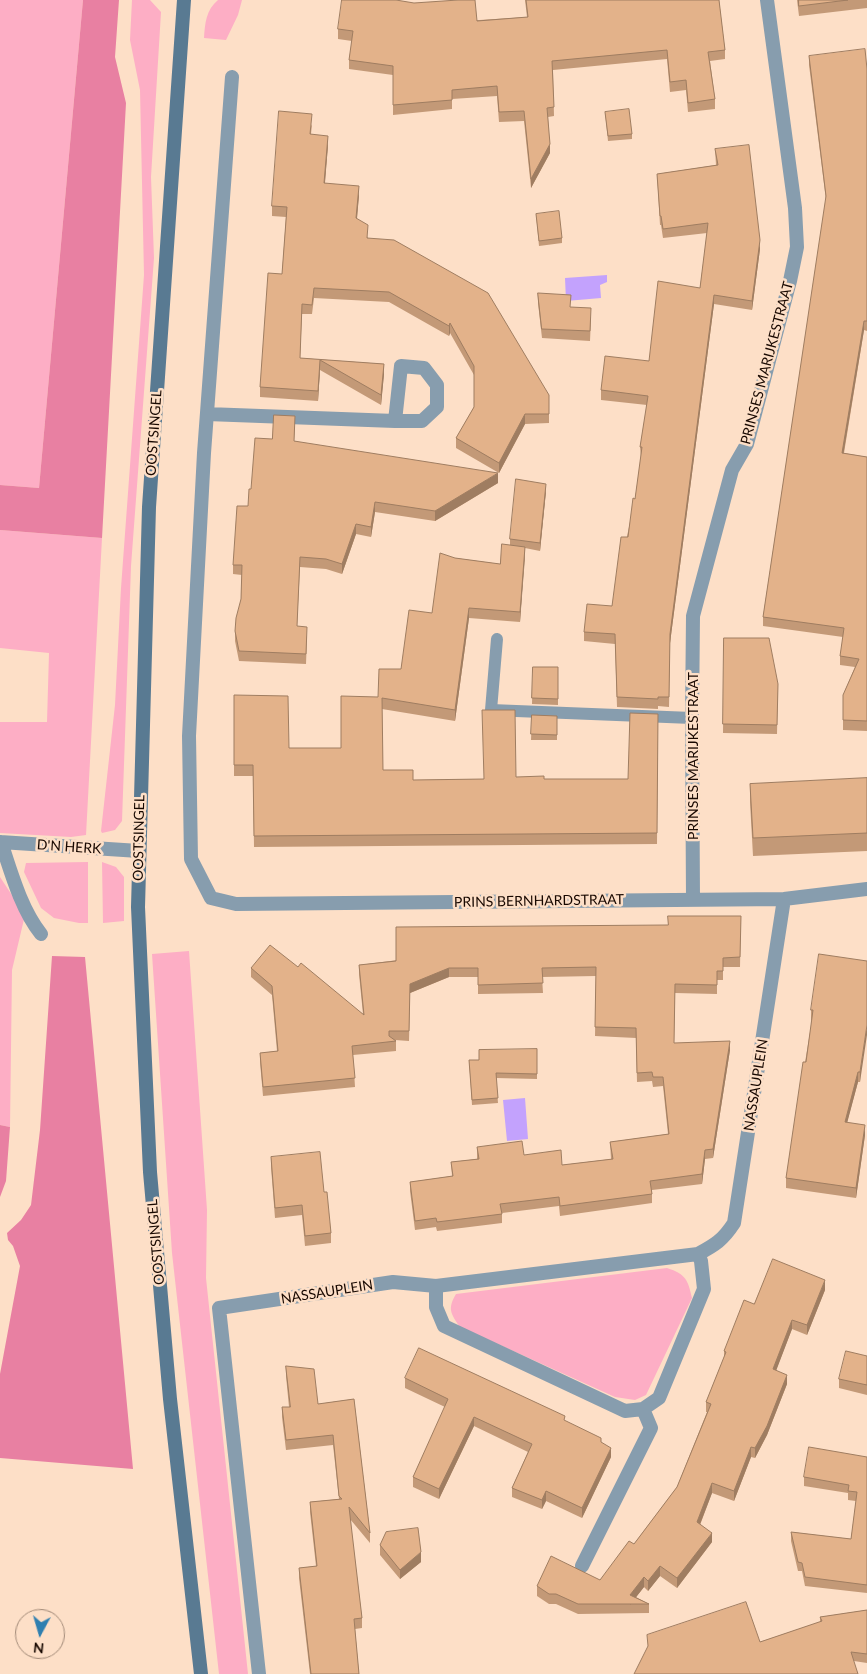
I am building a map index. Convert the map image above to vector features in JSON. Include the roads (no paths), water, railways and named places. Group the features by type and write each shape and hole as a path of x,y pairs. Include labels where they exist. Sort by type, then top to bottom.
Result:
{"main road":[{"name":"OOSTSINGEL","path":"184,0 149,507 138,929 150,1172 170,1399 201,1674"}],"street":[{"name":"PRINSES MARIJKESTRAAT","path":"693,900 693,616 732,470 747,444 790,281 796,247 795,208 767,0"},
{"path":"232,77 207,414 395,421"},
{"name":"PRINS BERNHARDSTRAAT","path":"207,414 189,736 191,859 211,898 236,904 784,899 867,889"},
{"name":"D'N HERK","path":"1,842 139,851"},
{"path":"1,842 12,877 34,925 41,934"},
{"name":"NASSAUPLEIN","path":"259,1674 219,1308 393,1282 436,1286 698,1254 718,1243 726,1236 734,1223 784,899"},
{"path":"436,1286 436,1307 444,1326 625,1411 643,1409 659,1398 704,1289 701,1261 698,1254"},
{"path":"582,1566 651,1428 643,1409"}],"lane":[{"path":"497,639 491,710 692,718"}]}
